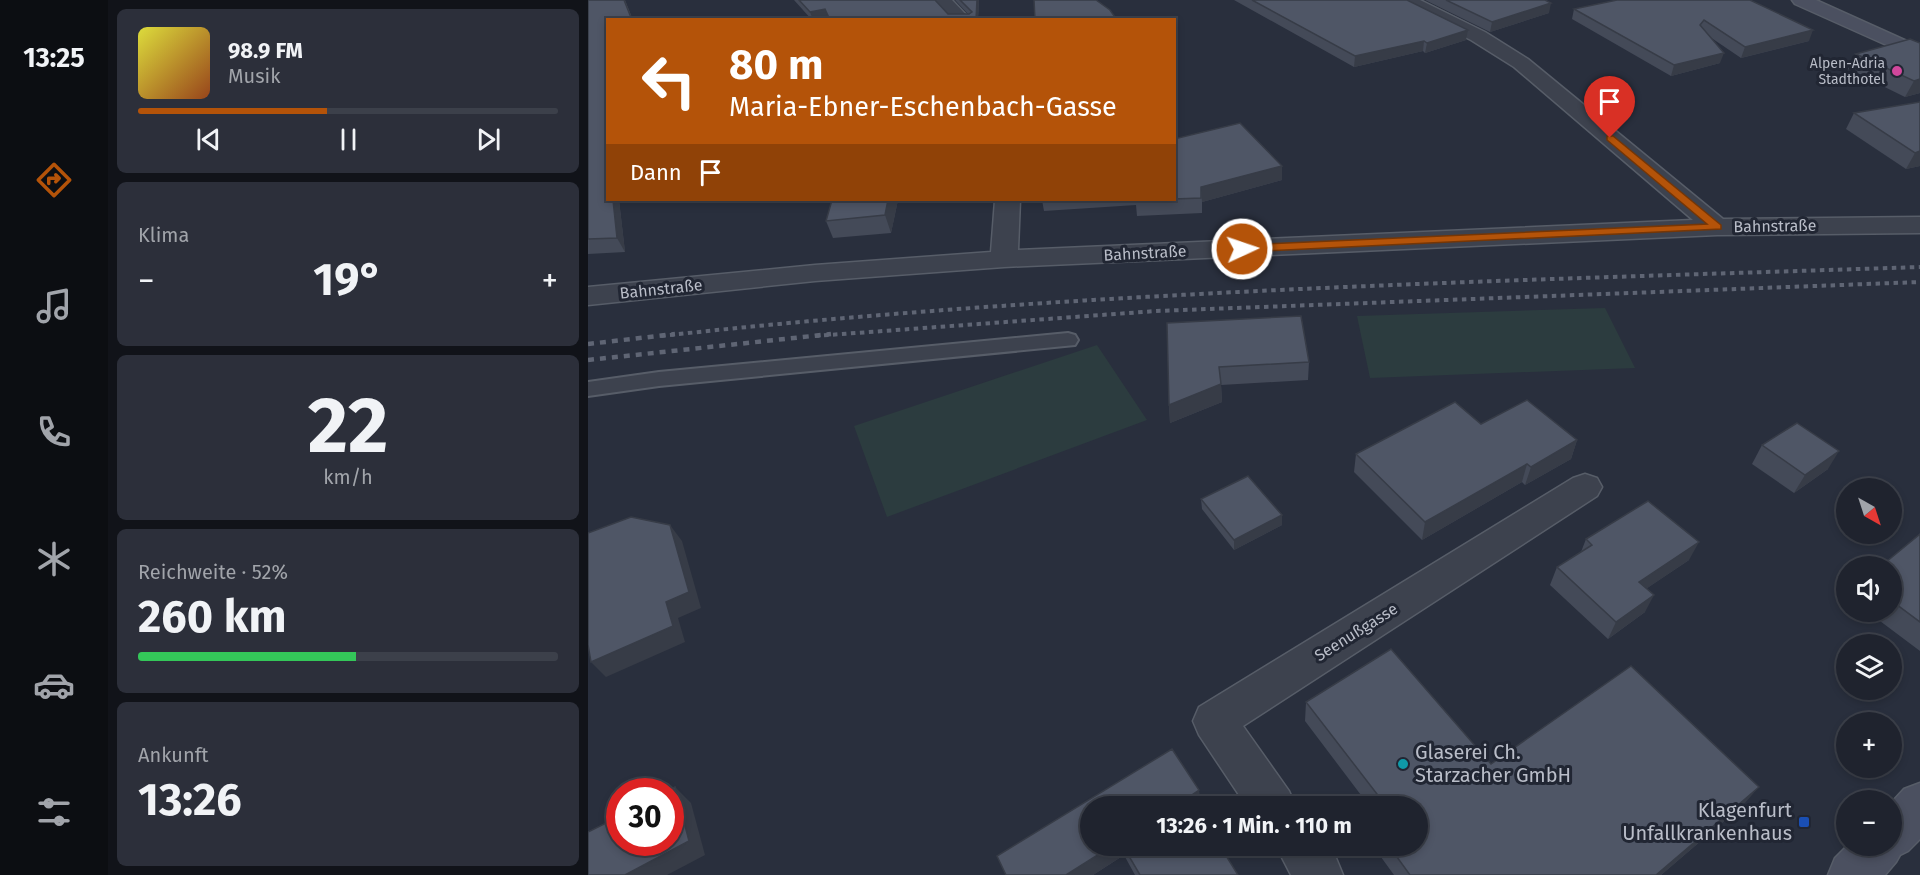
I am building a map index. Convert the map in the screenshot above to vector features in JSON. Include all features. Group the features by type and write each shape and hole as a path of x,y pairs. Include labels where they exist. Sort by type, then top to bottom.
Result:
{"street":[{"path":"940,0 960,18"},
{"path":"1405,0 1478,36 1521,63 1717,227"},
{"path":"1801,0 1920,54"},
{"path":"1004,259 1007,201"},
{"name":"Bahnstraße","path":"588,296 815,273 1004,259 1717,227 1920,225"},
{"name":"Seenußgasse","path":"1265,796 1214,721 1585,487"},
{"path":"1902,824 1920,805"},
{"path":"1306,856 1319,875"},
{"path":"1852,875 1870,856"}],"lane":[{"path":"588,389 1068,340"}],"shaded area":[{"path":"1605,308 1635,368 1370,378 1357,316"},
{"path":"1097,345 1147,420 887,517 854,426"}],"building":[{"path":"588,0 624,0 631,18 606,18 606,201 613,201 617,238 588,239"},
{"path":"799,0 935,0 948,14 969,14 972,12 960,0 977,0 976,18 829,18 825,9 810,12"},
{"path":"1034,0 1096,0 1110,10 1116,18 1035,18"},
{"path":"1252,0 1407,0 1468,30 1427,43 1424,41 1355,56"},
{"path":"1446,0 1545,0 1551,3 1492,22"},
{"path":"1617,0 1750,0 1813,30 1745,47 1704,20 1700,25 1724,53 1674,65 1574,9"},
{"path":"1910,39 1920,43 1920,79 1914,81 1856,54"},
{"path":"1920,102 1920,151 1915,153 1854,113"},
{"path":"1240,123 1282,166 1201,187 1201,198 1176,199 1176,139"},
{"path":"832,201 888,201 885,215 826,221"},
{"path":"1301,316 1309,362 1219,367 1221,384 1169,405 1167,323"},
{"path":"1527,400 1577,440 1531,467 1527,464 1425,522 1356,454 1455,402 1481,424"},
{"path":"1797,423 1839,451 1805,475 1762,445"},
{"path":"1248,476 1282,515 1234,540 1201,499"},
{"path":"1648,501 1699,542 1639,582 1654,595 1616,622 1557,567 1592,545 1586,539"},
{"path":"631,517 670,525 689,592 666,602 673,626 591,662 588,645 588,533"},
{"path":"1920,534 1920,622 1902,608 1902,556 1893,556"},
{"path":"1391,649 1491,764 1631,666 1759,787 1656,875 1410,875 1396,856 1428,856 1428,796 1379,796 1306,702"},
{"path":"1172,749 1199,790 1190,796 1095,796"},
{"path":"1080,805 1080,856 1096,856 1066,875 1006,875 997,856"},
{"path":"684,822 689,841 684,844"},
{"path":"606,823 606,856 661,856 625,875 588,875 588,832"},
{"path":"1129,856 1226,856 1238,875 1140,875"}],"railway":[{"path":"661,336 818,320 1132,298 1447,283 1920,267"},
{"path":"815,336 1156,311 1920,282"},
{"path":"588,344 675,334"},
{"path":"588,360 831,334"}],"place":[{"name":"Alpen-Adria Stadthotel","path":"1897,71"},
{"name":"Glaserei Ch. Starzacher GmbH","path":"1403,764"},
{"name":"Klagenfurt Unfallkrankenhaus","path":"1804,822"}],"route":[{"path":"1242,249 1717,227 1610,138"}]}
